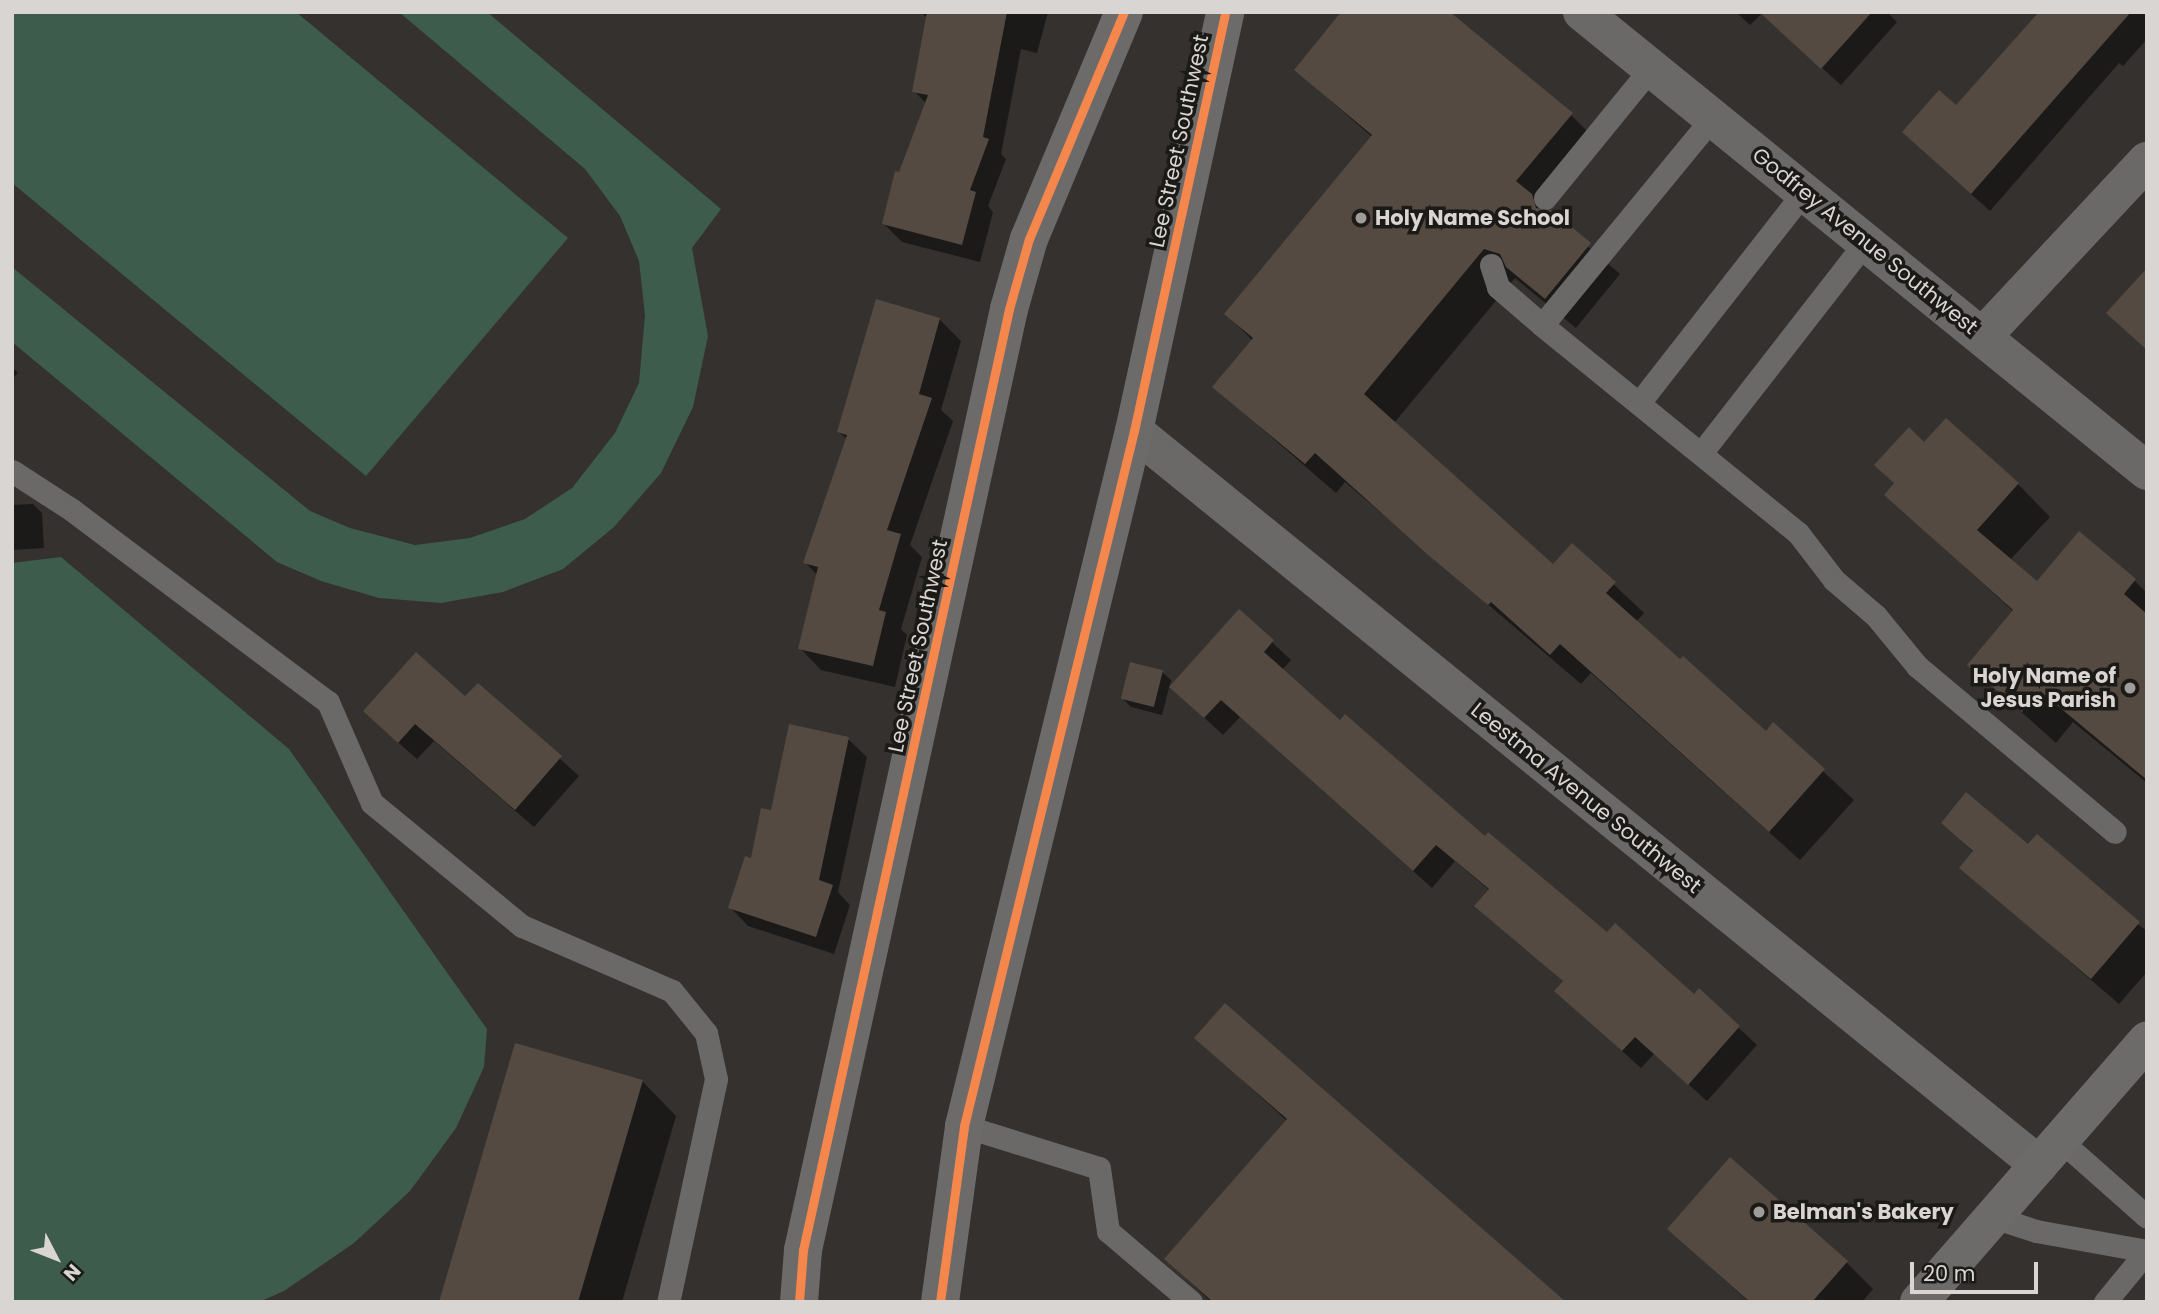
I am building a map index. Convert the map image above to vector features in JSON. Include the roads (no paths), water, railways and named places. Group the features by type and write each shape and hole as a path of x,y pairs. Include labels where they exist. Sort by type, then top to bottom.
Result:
{"street":[{"name":"Lee Street Southwest","path":"799,1302 803,1250 1009,309 1029,239 1124,12"},
{"name":"Lee Street Southwest","path":"940,1302 964,1126 1134,431 1225,12"},
{"name":"Godfrey Avenue Southwest","path":"1582,12 2146,470"},
{"path":"1983,336 2147,162"},
{"name":"Leestma Avenue Southwest","path":"1134,431 2049,1153"},
{"path":"1919,1302 2147,1041"}],"lane":[{"path":"1545,198 1651,68"},
{"path":"1542,325 1713,117"},
{"path":"1639,403 1804,192"},
{"path":"1702,452 1866,241"},
{"path":"1491,265 1498,287 1798,533 1834,580 1876,615 1917,666 2115,832"},
{"path":"12,471 72,510 328,702 372,803 522,926 672,990 706,1033 716,1079 668,1302"},
{"path":"964,1126 1099,1168 1108,1231 1191,1302"},
{"path":"2049,1153 2147,1217"},
{"path":"1993,1217 2036,1231 2146,1252 2105,1302"}],"place":[{"name":"Holy Name School","path":"1361,218"},
{"name":"Holy Name of Jesus Parish","path":"2130,688"},
{"name":"Belman's Bakery","path":"1759,1212"}]}
